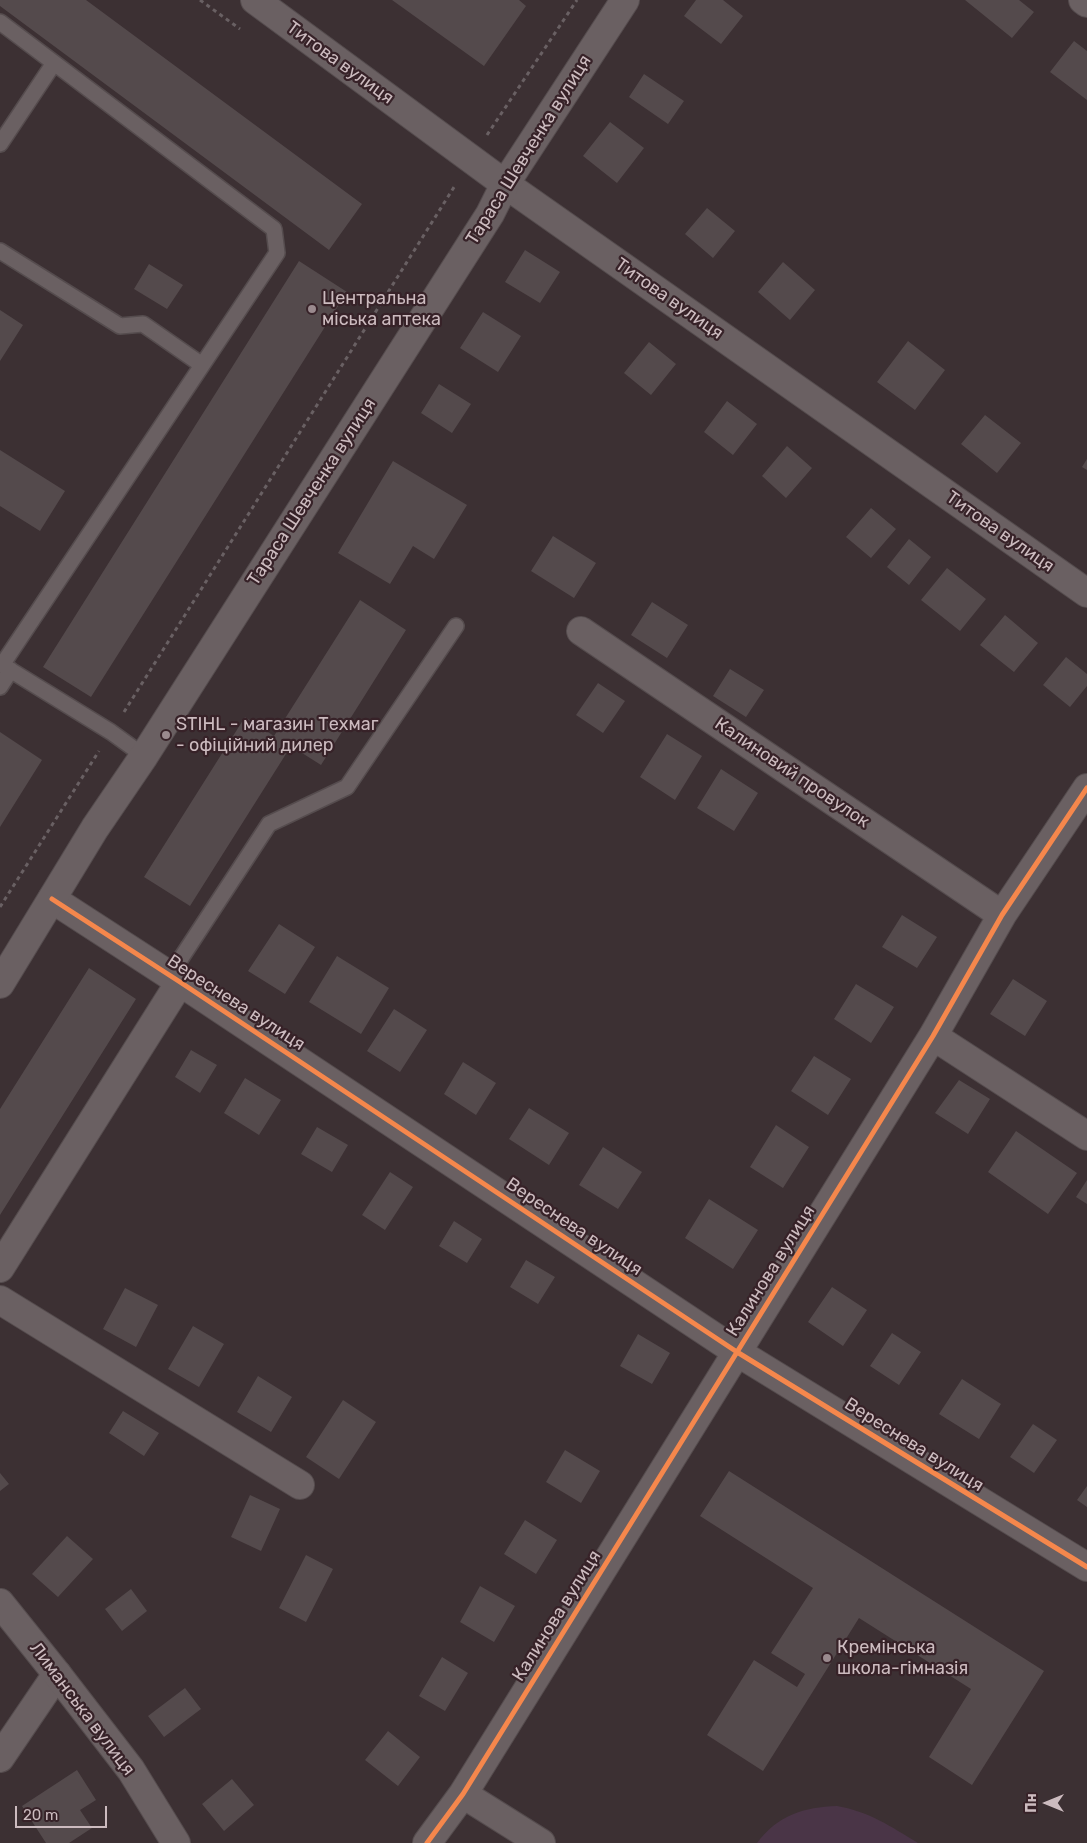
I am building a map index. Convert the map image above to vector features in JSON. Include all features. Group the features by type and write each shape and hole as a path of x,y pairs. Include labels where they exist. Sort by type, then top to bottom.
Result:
{"street":[{"name":"Титова вулиця","path":"255,0 506,184 1087,593"},
{"name":"Тараса Шевченка вулиця","path":"0,984 95,828 144,756 490,214 506,184 625,0"},
{"path":"1083,0 1087,3"},
{"name":"Калиновий провулок","path":"581,631 1002,914"},
{"name":"Калинова вулиця","path":"427,1843 463,1794 933,1036 1002,914 1087,788"},
{"name":"Вереснева вулиця","path":"52,899 175,978 737,1352 1087,1567"},
{"path":"0,1268 175,978"},
{"path":"933,1036 1087,1136"},
{"path":"0,1300 300,1485"},
{"name":"Лиманська вулиця","path":"0,1603 130,1770 176,1843"},
{"path":"0,1758 57,1674"},
{"path":"463,1794 541,1843"}],"lane":[{"path":"0,22 274,229 277,253 2,665 111,732 144,756"},
{"path":"0,144 54,63"},
{"path":"0,251 120,326 143,324 202,365"},
{"path":"175,978 269,824 347,787 456,626"},
{"path":"0,687 11,670"}],"path":[{"path":"0,907 471,159 577,0"}],"shaded area":[{"path":"837,1806 870,1816 918,1843 757,1843 765,1833 792,1814 814,1808"}],"building":[{"path":"0,0 86,0 362,204 329,250 0,6"},
{"path":"392,0 519,0 526,6 484,66"},
{"path":"696,0 723,0 743,16 721,44 684,16"},
{"path":"965,0 1019,0 1034,12 1012,38"},
{"path":"1074,41 1087,51 1087,100 1050,72"},
{"path":"644,74 684,101 668,124 629,97"},
{"path":"610,122 644,148 617,183 583,156"},
{"path":"707,208 735,231 713,258 685,234"},
{"path":"525,250 560,272 540,303 505,282"},
{"path":"299,261 347,292 91,697 43,667"},
{"path":"783,262 815,290 790,320 758,292"},
{"path":"149,264 183,285 167,309 134,289"},
{"path":"0,310 23,325 0,361"},
{"path":"483,312 521,336 498,372 460,348"},
{"path":"908,341 945,370 915,410 877,382"},
{"path":"649,342 676,364 651,395 624,373"},
{"path":"439,384 471,404 452,433 421,413"},
{"path":"727,401 757,424 733,455 704,432"},
{"path":"985,415 1021,443 997,473 961,444"},
{"path":"787,446 812,468 786,498 762,476"},
{"path":"0,450 65,491 40,531 0,506"},
{"path":"1087,459 1087,470 1082,467"},
{"path":"393,461 467,505 434,559 413,546 390,584 338,553"},
{"path":"871,508 896,529 871,558 846,537"},
{"path":"553,536 596,563 574,598 531,571"},
{"path":"909,539 931,557 909,585 887,567"},
{"path":"947,568 986,599 960,631 921,600"},
{"path":"360,600 406,630 321,765 291,746 190,906 144,877 245,717 274,736"},
{"path":"652,602 688,625 667,658 631,635"},
{"path":"1005,615 1038,643 1014,672 980,645"},
{"path":"1066,657 1087,674 1087,686 1070,707 1043,685"},
{"path":"730,669 764,690 746,717 713,696"},
{"path":"598,683 625,701 603,733 576,715"},
{"path":"0,732 42,760 0,827"},
{"path":"667,734 702,756 675,800 640,777"},
{"path":"721,769 758,793 734,831 697,808"},
{"path":"902,915 937,937 917,968 882,947"},
{"path":"279,924 315,947 285,994 248,971"},
{"path":"337,956 389,988 361,1034 309,1002"},
{"path":"89,968 136,999 0,1215 0,1109"},
{"path":"1013,979 1047,1001 1025,1036 990,1014"},
{"path":"856,984 894,1007 871,1043 834,1019"},
{"path":"394,1009 427,1030 400,1072 367,1051"},
{"path":"191,1050 217,1065 200,1093 175,1077"},
{"path":"814,1056 851,1079 828,1115 791,1091"},
{"path":"463,1062 496,1083 476,1115 444,1094"},
{"path":"245,1078 281,1100 259,1135 224,1113"},
{"path":"959,1080 990,1099 968,1134 935,1113"},
{"path":"529,1108 569,1133 549,1165 509,1139"},
{"path":"776,1125 809,1147 783,1188 750,1167"},
{"path":"317,1127 348,1145 332,1172 301,1154"},
{"path":"1016,1131 1077,1173 1048,1214 988,1172"},
{"path":"603,1147 642,1172 618,1209 579,1185"},
{"path":"390,1172 413,1187 385,1230 362,1215"},
{"path":"1087,1180 1087,1204 1076,1197"},
{"path":"709,1199 758,1230 733,1269 685,1238"},
{"path":"454,1221 482,1239 467,1263 439,1246"},
{"path":"526,1260 555,1277 538,1304 510,1287"},
{"path":"832,1287 867,1310 843,1346 808,1322"},
{"path":"125,1288 158,1305 136,1347 103,1329"},
{"path":"193,1326 224,1344 199,1387 168,1369"},
{"path":"892,1333 921,1352 899,1385 870,1366"},
{"path":"638,1334 670,1353 652,1384 620,1366"},
{"path":"258,1376 292,1397 271,1432 237,1412"},
{"path":"962,1379 1001,1404 979,1439 939,1414"},
{"path":"343,1400 376,1422 339,1479 306,1457"},
{"path":"123,1411 159,1433 144,1456 109,1433"},
{"path":"1033,1424 1057,1440 1034,1473 1010,1457"},
{"path":"565,1450 600,1471 581,1503 546,1482"},
{"path":"729,1471 1044,1671 972,1785 929,1757 971,1689 859,1618 763,1771 707,1735 754,1660 797,1687 805,1674 771,1653 813,1588 700,1516"},
{"path":"0,1473 9,1484 0,1491"},
{"path":"1087,1486 1087,1507 1077,1500"},
{"path":"250,1495 280,1509 261,1551 231,1537"},
{"path":"525,1520 557,1540 536,1574 504,1554"},
{"path":"67,1536 93,1559 58,1597 32,1574"},
{"path":"306,1555 333,1569 306,1622 279,1608"},
{"path":"480,1586 515,1606 494,1642 460,1622"},
{"path":"131,1589 147,1611 122,1631 105,1609"},
{"path":"442,1657 468,1673 445,1711 419,1696"},
{"path":"185,1688 201,1709 164,1737 148,1716"},
{"path":"388,1731 420,1757 398,1786 365,1760"},
{"path":"77,1770 96,1800 80,1810 92,1828 69,1843 46,1843 22,1806"},
{"path":"232,1779 254,1805 224,1831 202,1804"}],"cycle path":[{"path":"427,1843 463,1794 933,1036 1002,915 1087,788"},
{"path":"52,899 737,1352 1087,1567"}],"place":[{"name":"Центральна міська аптека","path":"312,309"},
{"name":"STIHL - магазин Техмаг - офіційний дилер","path":"166,735"},
{"name":"Кремінська школа-гімназія","path":"827,1658"}]}
